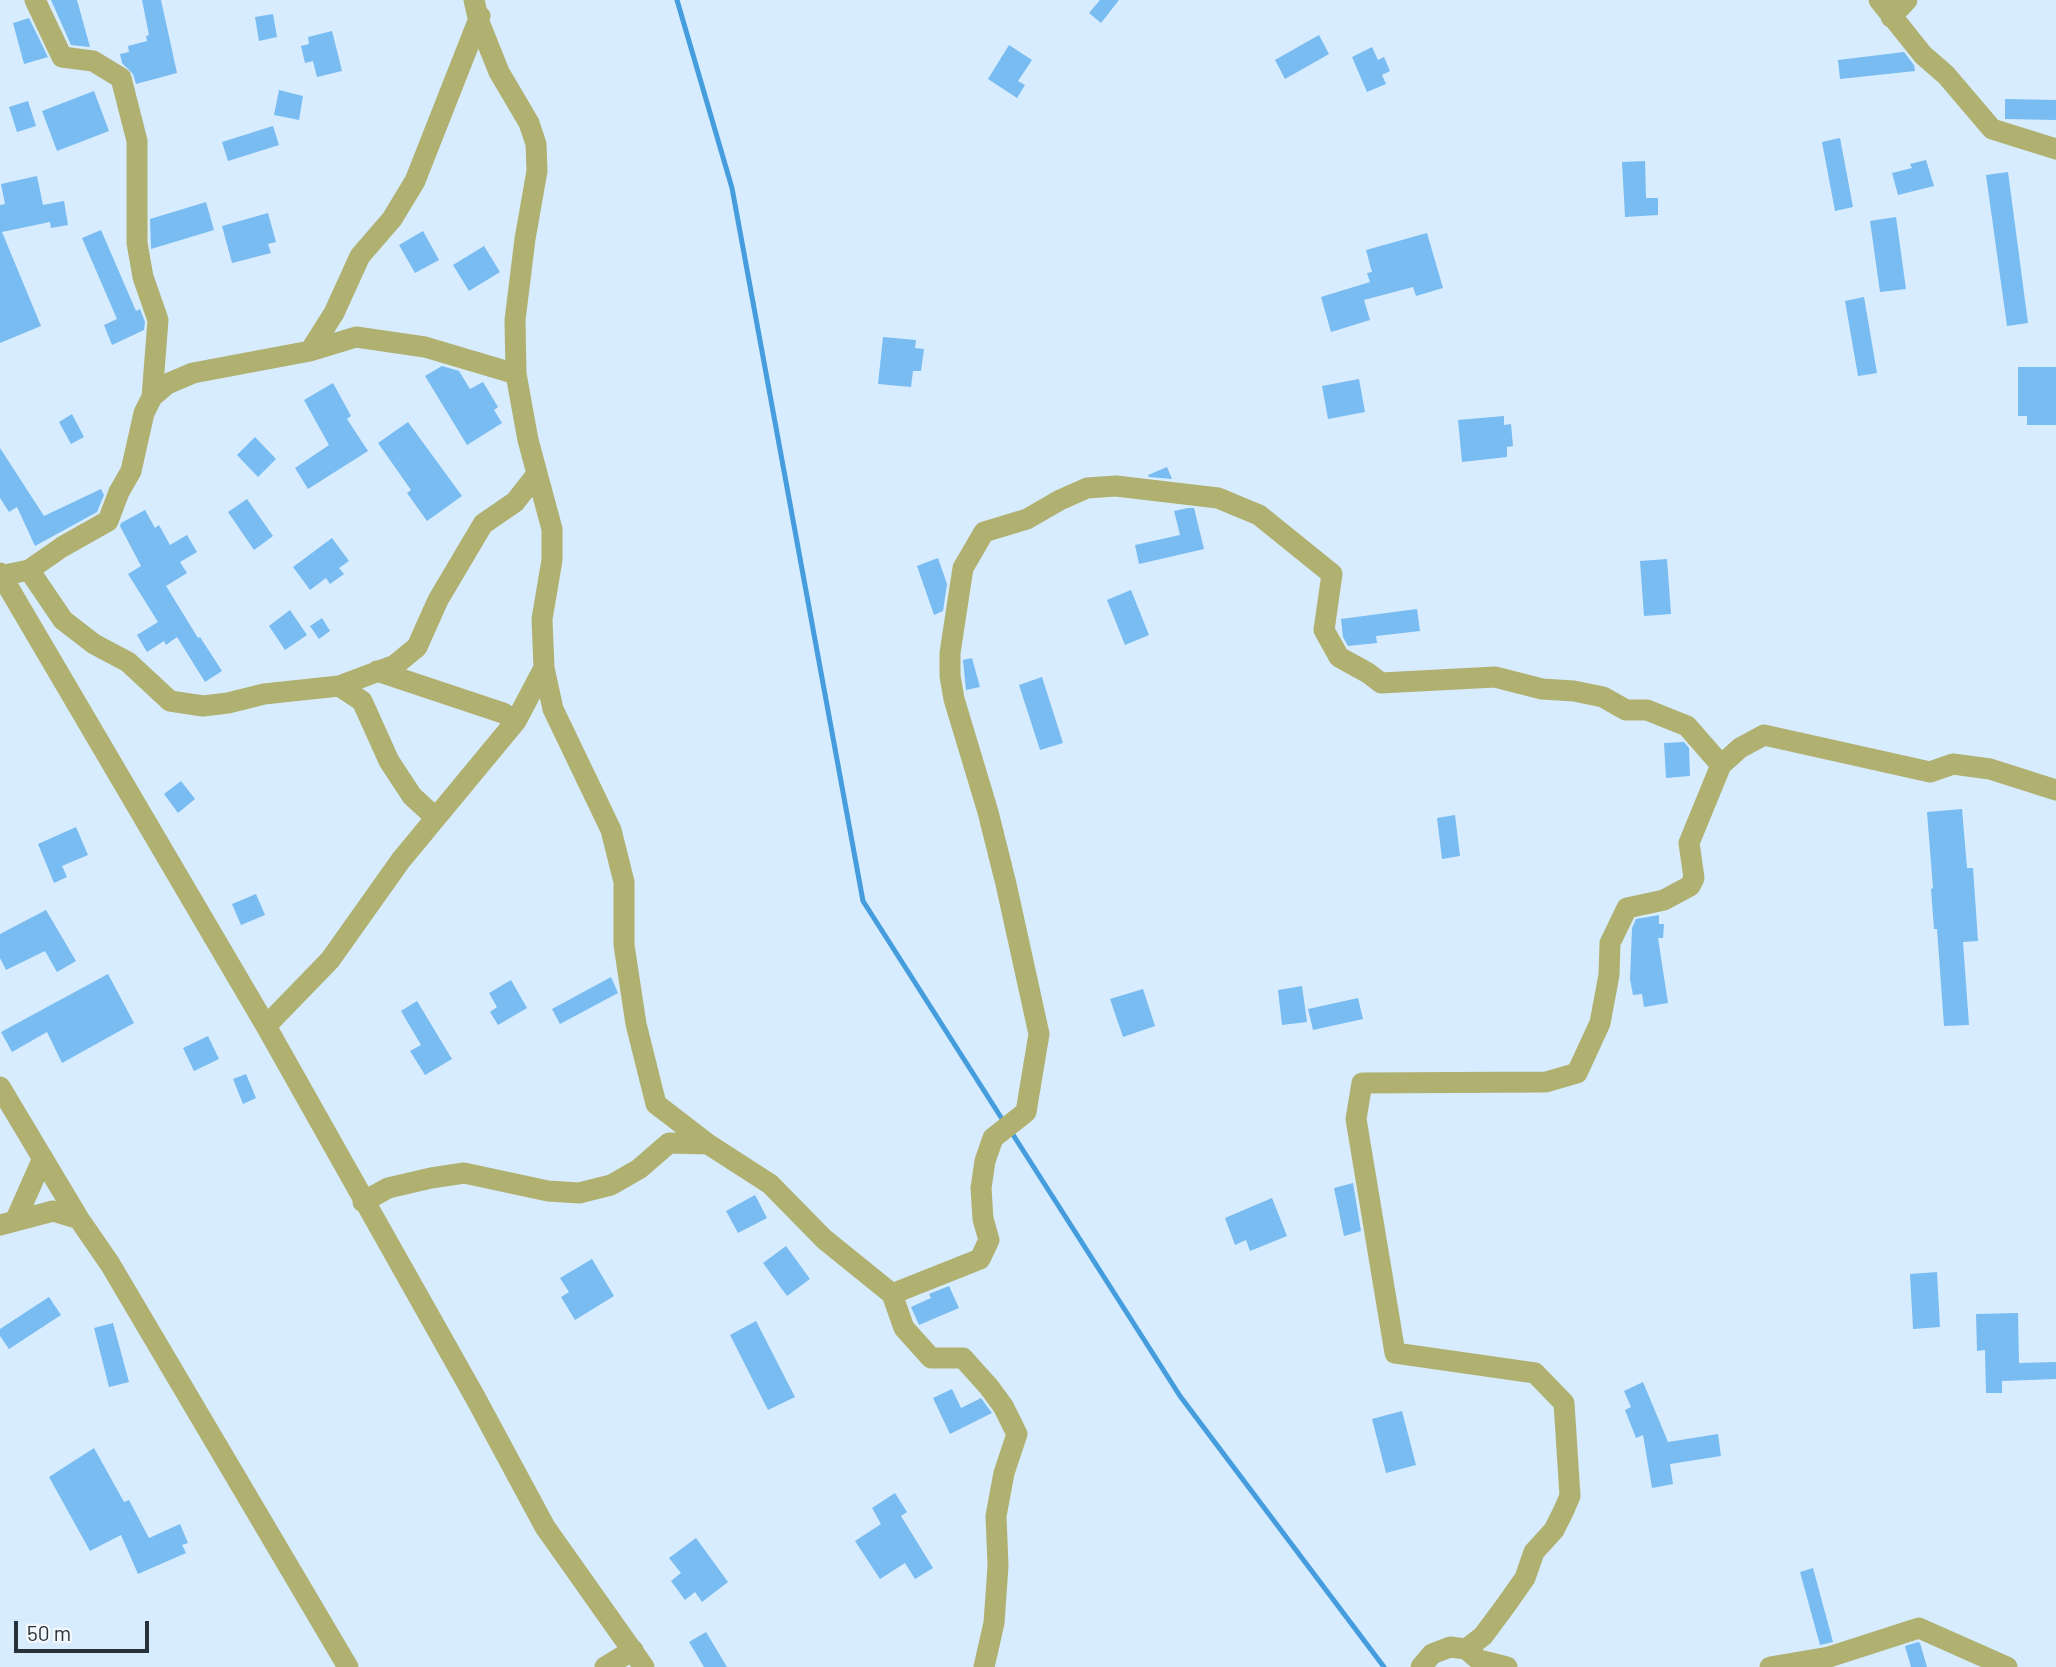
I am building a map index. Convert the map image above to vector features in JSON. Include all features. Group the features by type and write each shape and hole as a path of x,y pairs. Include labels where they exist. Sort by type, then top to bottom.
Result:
{"street":[{"path":"35,0 62,57 93,61 121,78 137,141 137,243 143,277 158,320 152,397 144,413 131,471 108,521 29,569 0,575 266,1026 545,1527 638,1659 605,1667"},
{"path":"474,0 479,22 499,72 529,123 536,144 537,171 515,320 516,374 528,440 552,529 552,560 542,620 544,668 553,709 611,830 624,881 624,945 636,1024 656,1104 708,1144 770,1184 824,1239 891,1294 904,1328 932,1358 963,1358 989,1387 1017,1434 1004,1473 996,1516 998,1566 994,1623 984,1667"},
{"path":"310,351 334,313 360,256 393,219 415,181 479,22 483,0"},
{"path":"1907,0 1885,8 1923,55 1946,75 1992,129 2056,149"},
{"path":"152,397 167,384 193,373 310,351 356,337 425,346 516,374"},
{"path":"29,569 63,620 94,644 128,662 170,701 203,706 228,704 264,694 339,685 395,665 417,647 438,600 483,524 515,502 537,474"},
{"path":"891,1294 980,1259 989,1240 983,1219 981,1188 985,1161 993,1139 1026,1112 1039,1034 1006,884 988,812 954,699 950,676 950,653 963,568 984,532 1027,519 1087,488 1116,486 1218,498 1259,516 1332,574 1324,630 1339,657 1381,683 1495,677 1542,689 1574,691 1603,697 1626,710 1647,710 1687,726 1721,765"},
{"path":"266,1026 330,960 401,860 516,721 544,668"},
{"path":"377,671 503,713 516,721"},
{"path":"339,685 362,701 389,761 412,796 436,818"},
{"path":"1466,1649 1483,1636 1525,1578 1534,1552 1554,1530 1570,1496 1564,1403 1535,1373 1395,1353 1356,1119 1362,1083 1546,1082 1577,1073 1600,1023 1609,975 1610,943 1627,908 1664,900 1690,886 1694,878 1689,843 1721,765 1740,748 1764,735 1930,772 1953,764 1990,769 2056,790"},
{"path":"0,1087 79,1219 110,1264 348,1667"},
{"path":"363,1202 388,1188 464,1173 548,1191 579,1193 621,1180 639,1169 669,1143 708,1144"},
{"path":"8,1222 43,1158"},
{"path":"8,1222 53,1211 79,1219"},
{"path":"1770,1667 1829,1657 1919,1628 2007,1667"},
{"path":"1421,1667 1432,1654 1450,1647 1466,1649 1479,1660 1507,1667"}],"building":[{"path":"51,0 77,0 90,47 71,45"},
{"path":"142,0 161,0 177,73 136,84 133,74 122,63 120,54 129,52 128,46 147,41 146,36 149,35"},
{"path":"1100,0 1119,0 1101,23 1089,13"},
{"path":"273,14 277,37 259,41 255,17"},
{"path":"29,18 48,57 24,64 13,23"},
{"path":"332,31 342,71 317,77 313,61 305,63 301,46 309,44 308,37"},
{"path":"1319,35 1329,54 1285,79 1275,60"},
{"path":"1009,45 1032,60 1018,81 1025,85 1017,98 988,79"},
{"path":"1372,47 1378,60 1384,57 1390,71 1382,75 1386,84 1367,92 1352,57"},
{"path":"1904,52 1914,65 1915,71 1840,79 1838,60"},
{"path":"279,90 303,96 299,120 274,115"},
{"path":"94,91 109,131 57,151 42,111"},
{"path":"2005,99 2056,100 2056,120 2005,119"},
{"path":"28,101 36,126 17,132 9,107"},
{"path":"273,126 279,145 228,161 222,142"},
{"path":"1840,138 1853,207 1835,211 1822,142"},
{"path":"1926,160 1934,186 1898,195 1892,173 1912,168 1910,164"},
{"path":"1645,161 1646,198 1658,198 1658,215 1625,217 1622,162"},
{"path":"2008,172 2028,323 2007,326 1986,175"},
{"path":"37,176 43,205 64,201 68,225 51,228 50,222 2,232 41,326 0,343 0,205 5,204 1,184"},
{"path":"206,202 214,230 151,249 150,219"},
{"path":"268,213 276,242 268,244 271,253 232,263 222,226"},
{"path":"1896,217 1906,289 1880,292 1870,221"},
{"path":"101,230 136,311 140,309 145,322 144,330 112,345 104,325 117,319 82,238"},
{"path":"423,231 439,260 415,273 399,245"},
{"path":"1427,233 1443,288 1416,296 1413,287 1364,300 1370,320 1331,332 1321,297 1370,282 1367,273 1372,272 1366,250"},
{"path":"484,246 500,272 469,291 453,265"},
{"path":"1864,297 1877,373 1858,376 1845,301"},
{"path":"883,337 916,340 915,348 924,349 921,371 913,371 911,387 878,384"},
{"path":"442,366 459,371 470,389 483,382 498,407 494,410 502,423 467,445 425,376"},
{"path":"2018,367 2056,367 2056,425 2027,425 2027,416 2018,416"},
{"path":"1359,379 1365,412 1328,419 1322,386"},
{"path":"333,383 351,416 347,419 368,451 308,489 295,468 329,445 304,400"},
{"path":"72,414 84,437 71,444 59,422"},
{"path":"1504,416 1504,425 1511,424 1513,446 1507,447 1507,457 1462,462 1458,420"},
{"path":"408,422 462,496 427,521 407,493 411,490 378,443"},
{"path":"255,437 276,459 258,477 237,455"},
{"path":"0,448 44,516 101,489 104,495 97,512 35,546 17,507 9,512 0,498"},
{"path":"1167,467 1172,479 1148,475"},
{"path":"247,499 273,536 254,550 228,512"},
{"path":"1194,508 1204,549 1139,564 1135,545 1180,535 1174,511"},
{"path":"145,510 155,528 159,525 170,545 187,535 197,552 180,562 187,573 166,586 222,671 205,682 177,637 166,645 164,641 147,652 137,635 158,622 128,574 141,566 120,526"},
{"path":"332,538 349,561 339,568 344,574 330,584 326,578 310,590 293,567"},
{"path":"938,558 947,584 943,611 934,615 917,566"},
{"path":"1667,559 1671,614 1644,616 1640,561"},
{"path":"1131,590 1149,635 1125,645 1107,600"},
{"path":"1417,609 1420,631 1376,636 1377,643 1348,646 1343,637 1341,619"},
{"path":"290,610 307,635 285,650 269,626"},
{"path":"322,618 330,631 319,639 310,626"},
{"path":"972,658 980,687 966,690 963,660"},
{"path":"1042,677 1063,743 1040,750 1019,685"},
{"path":"1684,742 1689,748 1690,776 1666,778 1664,743"},
{"path":"181,781 195,799 178,813 164,794"},
{"path":"1962,809 1967,868 1973,868 1978,941 1963,942 1969,1025 1944,1026 1937,929 1934,929 1927,812"},
{"path":"1455,815 1460,856 1442,859 1437,818"},
{"path":"76,827 88,855 62,866 67,877 54,883 38,844"},
{"path":"256,894 265,915 241,925 232,904"},
{"path":"46,910 76,961 57,972 45,951 6,970 0,958 0,934"},
{"path":"1659,915 1659,924 1664,924 1663,938 1658,938 1668,1003 1644,1007 1642,994 1633,995 1630,979 1632,928 1636,919"},
{"path":"108,974 134,1023 62,1063 47,1032 12,1052 1,1032"},
{"path":"611,977 618,993 560,1024 552,1009"},
{"path":"511,980 527,1008 498,1025 490,1012 497,1007 489,993"},
{"path":"1302,986 1307,1022 1282,1025 1278,990"},
{"path":"1143,989 1155,1026 1123,1037 1110,999"},
{"path":"1358,998 1363,1019 1313,1030 1308,1009"},
{"path":"417,1001 452,1059 425,1075 410,1051 421,1045 401,1011"},
{"path":"208,1036 219,1059 194,1071 183,1048"},
{"path":"246,1074 256,1098 243,1104 233,1079"},
{"path":"1353,1183 1361,1231 1344,1236 1334,1188"},
{"path":"755,1195 767,1218 738,1233 726,1211"},
{"path":"1272,1198 1287,1236 1250,1251 1246,1240 1235,1245 1225,1218"},
{"path":"786,1246 810,1279 787,1296 763,1263"},
{"path":"592,1259 614,1296 575,1320 561,1297 569,1292 560,1278"},
{"path":"1937,1272 1940,1327 1913,1329 1910,1274"},
{"path":"949,1286 959,1308 919,1325 911,1307 931,1298 929,1294"},
{"path":"49,1297 61,1315 9,1349 0,1336 0,1329"},
{"path":"2018,1313 2019,1363 2056,1362 2056,1379 2002,1381 2002,1393 1986,1393 1985,1350 1977,1351 1976,1314"},
{"path":"756,1321 795,1397 768,1410 730,1335"},
{"path":"113,1323 129,1382 109,1387 94,1328"},
{"path":"1643,1382 1668,1442 1718,1434 1721,1456 1670,1464 1673,1484 1652,1488 1643,1435 1636,1438 1625,1410 1631,1407 1624,1391"},
{"path":"952,1389 961,1408 981,1398 992,1413 950,1434 933,1398"},
{"path":"1402,1411 1416,1465 1386,1473 1372,1419"},
{"path":"94,1448 124,1502 129,1500 149,1538 180,1524 188,1543 182,1545 186,1553 138,1574 121,1535 90,1551 49,1477"},
{"path":"895,1493 907,1512 901,1516 933,1568 915,1579 905,1563 880,1579 855,1541 881,1524 872,1508"},
{"path":"696,1538 728,1582 702,1602 695,1592 685,1600 671,1581 681,1573 669,1558"},
{"path":"1813,1568 1833,1642 1820,1645 1800,1572"},
{"path":"706,1632 727,1667 704,1667 689,1642"},
{"path":"1918,1642 1927,1667 1911,1667 1905,1646"}],"waterway":[{"path":"677,0 732,188 863,901 1004,1122"},
{"path":"1010,1130 1180,1396 1384,1667"}]}
